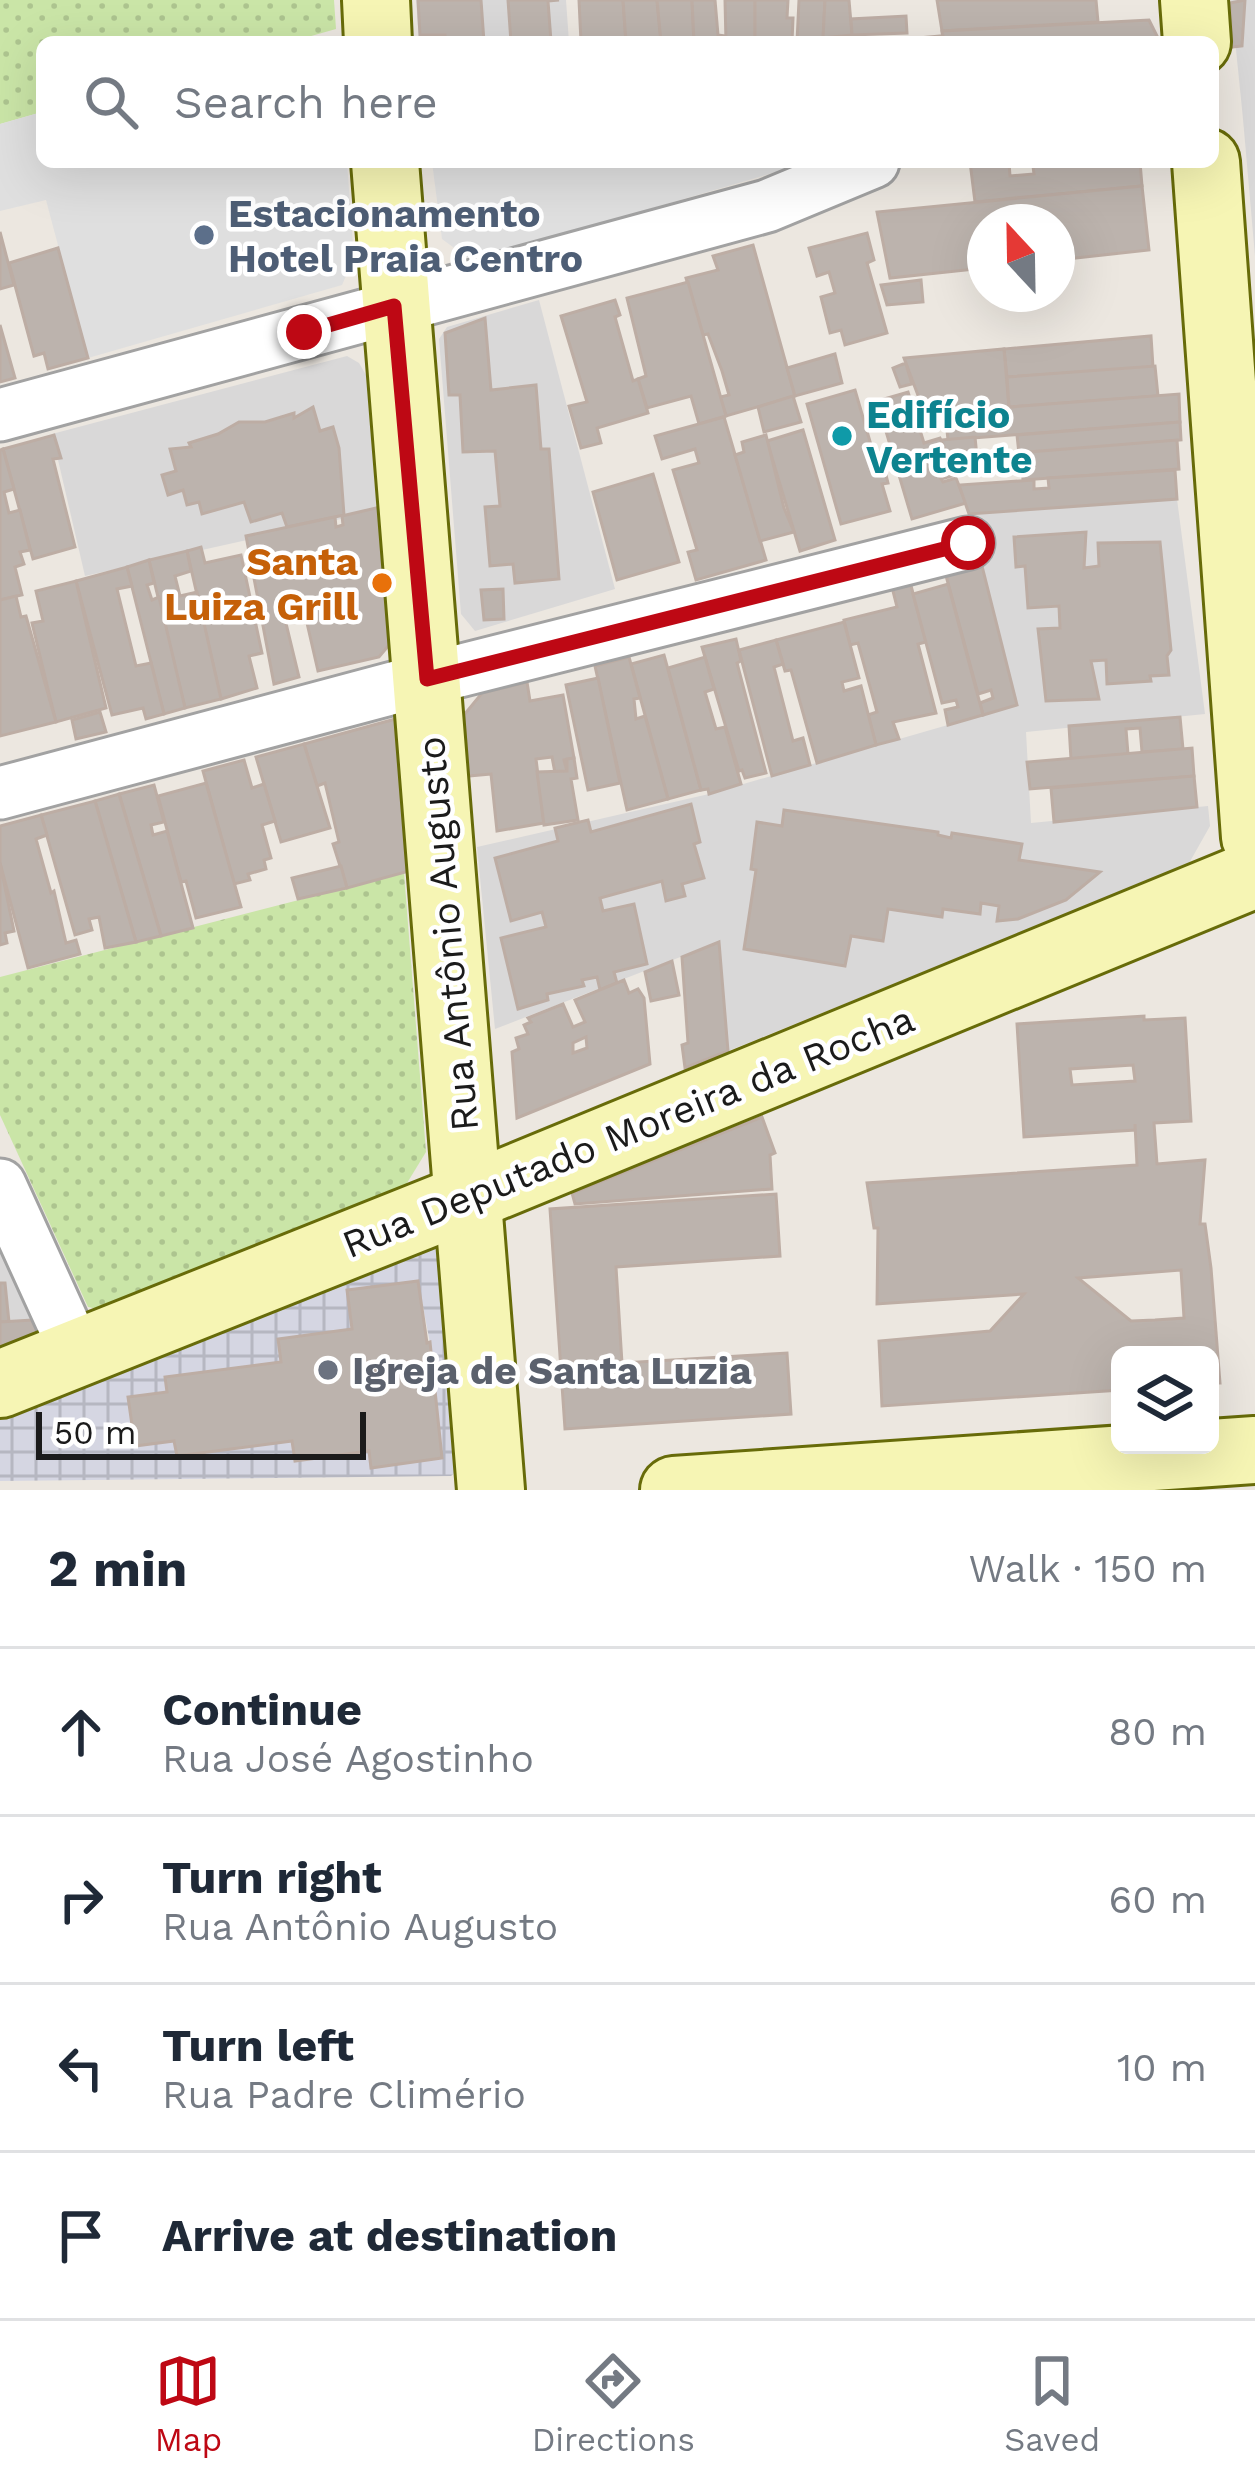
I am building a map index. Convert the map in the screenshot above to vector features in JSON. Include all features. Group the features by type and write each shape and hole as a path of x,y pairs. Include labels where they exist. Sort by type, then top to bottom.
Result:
{"street":[{"path":"376,0 378,36"},
{"path":"1194,0 1197,36"},
{"name":"Rua Antônio Augusto","path":"385,168 491,1490"},
{"path":"0,415 767,206 859,168"},
{"path":"1206,168 1255,837"},
{"path":"0,793 427,679 968,543"},
{"name":"Rua Deputado Moreira da Rocha","path":"0,1384 1255,874"},
{"path":"0,1185 77,1354"},
{"path":"674,1490 891,1484 1255,1450"}],"shaded area":[{"path":"416,0 566,0 569,36 419,36"},
{"path":"1231,0 1255,0 1255,256 1243,119"},
{"name":"Estacionamento Hotel Praia Centro","path":"36,114 36,168 347,168 354,258 342,285 88,358 46,200 0,211 0,124"},
{"path":"433,168 790,168 472,261 442,239"},
{"path":"539,300 615,589 475,631 461,614 439,339 447,327"},
{"path":"347,356 366,375 377,511 85,576 52,434"},
{"path":"1177,499 1205,714 1026,732 1031,823 1208,806 1210,826 1188,865 728,1051 719,942 495,1029 477,847 709,794 1017,705 969,514"},
{"path":"439,1243 459,1469 451,1476 0,1481 0,1413","holes":["418,1281 437,1420 369,1451 295,1461 292,1441 177,1456 174,1441 135,1446 128,1397 167,1392 281,1362 279,1339 352,1329 348,1290"]},
{"path":"3,1250 32,1320 0,1322"}],"green space":[{"path":"0,0 334,0 336,29 311,36 36,36 36,114 0,124"},
{"path":"404,873 426,1152 404,1188 102,1310 88,1307 0,1115 0,977"}],"building":[{"path":"418,0 481,0 484,36 420,35"},
{"path":"508,0 559,0 548,1 551,36 511,36"},
{"path":"579,0 623,0 626,36 581,36"},
{"path":"623,0 657,0 660,36 626,36"},
{"path":"657,0 692,0 694,36 660,36"},
{"path":"692,0 715,0 718,35 726,36 694,36"},
{"path":"725,0 755,0 755,36 726,36"},
{"path":"755,0 788,0 792,36 755,36"},
{"path":"799,0 825,0 823,36 797,36"},
{"path":"825,0 849,0 852,35 823,36"},
{"path":"937,0 1096,0 1098,22 942,31"},
{"path":"1245,0 1242,46 1232,47 1230,3"},
{"path":"906,16 907,33 852,35 851,19"},
{"path":"1149,20 1157,36 942,36 942,31"},
{"path":"971,168 1009,168 1010,176 1034,174 1033,168 1140,168 1142,186 975,202"},
{"path":"1142,186 1149,250 1075,258 1075,204 967,204 967,270 890,278 877,212"},
{"path":"0,232 14,285 0,289"},
{"path":"867,233 874,260 867,263 887,333 845,345 841,330 830,333 821,297 835,293 829,272 817,276 809,248"},
{"path":"753,245 795,396 726,416 720,397 729,395 708,334 703,335 686,278 718,270 713,256"},
{"path":"58,248 88,358 48,369 44,353 34,356 9,263"},
{"path":"921,280 923,302 887,305 881,285"},
{"path":"688,282 726,416 699,424 691,396 647,408 638,379 646,376 627,298"},
{"path":"615,300 620,315 615,317 633,381 638,379 648,413 597,428 601,443 581,448 569,406 587,402 561,316"},
{"path":"485,318 491,390 536,385 541,449 549,449 559,579 515,583 513,564 490,566 485,507 500,506 495,451 463,452 460,395 449,395 445,333"},
{"path":"0,325 15,378 0,382"},
{"path":"1151,336 1153,367 1007,377 1004,349"},
{"path":"1004,349 1009,407 925,414 904,358"},
{"path":"835,354 842,383 795,396 787,368"},
{"path":"906,364 912,384 900,387 893,368"},
{"path":"1155,366 1158,396 1009,407 1007,377"},
{"name":"Edifício Vertente","path":"855,390 878,469 884,467 888,483 882,484 890,511 841,524 807,404"},
{"path":"908,392 924,443 940,438 955,475 941,479 956,478 966,503 912,519 877,401"},
{"path":"1179,394 1180,422 948,440 945,412"},
{"path":"793,396 801,422 764,432 758,407"},
{"path":"313,407 320,431 333,427 344,515 287,527 282,513 251,522 244,502 202,514 199,502 187,505 183,490 168,495 162,475 176,471 170,449 191,447 189,443 239,422 265,422 294,413 294,418"},
{"path":"724,417 766,560 696,580 688,552 697,550 673,470 699,463 695,449 662,459 655,436"},
{"path":"1180,422 1181,440 1019,454 1017,435"},
{"path":"803,430 835,540 800,551 767,441"},
{"path":"54,435 61,458 53,459 75,547 33,559 3,449"},
{"path":"766,435 794,532 760,541 735,455 744,452 742,442"},
{"path":"975,437 977,457 949,460 941,440"},
{"path":"1177,440 1179,469 1023,480 1022,461 1029,460 1029,452"},
{"path":"0,450 14,489 4,492 9,513 20,510 30,550 20,552 24,564 15,567 22,595 0,600"},
{"path":"1175,470 1177,499 969,514 959,485 1034,480 1034,489 1049,488 1048,478"},
{"path":"653,474 679,562 617,580 593,492"},
{"path":"380,507 389,645 379,657 318,671 304,610 284,615 299,677 274,684 246,536 335,517 336,527 343,525 342,516"},
{"path":"1086,532 1084,568 1099,566 1098,543 1160,542 1171,650 1169,675 1107,684 1106,660 1091,661 1099,699 1046,701 1038,629 1060,628 1059,606 1028,608 1025,566 1016,567 1014,537"},
{"path":"201,547 205,563 241,555 262,653 249,656 257,688 221,699 187,551"},
{"path":"187,551 191,571 175,576 180,596 197,592 221,699 185,708 149,560"},
{"path":"149,560 154,583 147,585 152,600 159,597 185,708 164,714 127,567"},
{"path":"981,562 1017,705 983,715 980,703 993,698 991,690 978,694 945,572"},
{"path":"127,567 132,586 117,589 136,666 151,663 164,714 146,719 143,708 112,715 76,581"},
{"path":"76,581 106,708 56,722 32,623 43,621 36,591"},
{"path":"910,582 926,642 918,644 936,713 893,722 899,739 876,745 868,715 877,712 858,643 850,645 844,620 897,607 892,587"},
{"path":"948,584 983,715 948,725 945,710 958,707 956,700 942,703 913,594"},
{"path":"503,589 504,619 484,620 481,590"},
{"path":"16,596 56,722 0,736 0,600"},
{"path":"844,622 859,678 842,682 844,691 861,686 876,745 817,763 791,670 785,671 776,640"},
{"path":"736,639 741,661 737,663 766,773 745,778 702,647"},
{"path":"776,640 783,664 774,667 793,741 803,738 810,765 772,776 739,650"},
{"path":"664,655 701,790 668,799 631,664"},
{"path":"629,657 640,698 634,699 636,719 645,716 668,799 627,810 595,666"},
{"path":"705,657 714,689 705,692 716,729 725,727 741,784 709,794 708,789 701,790 668,668"},
{"path":"598,678 620,783 588,790 566,685"},
{"path":"527,682 530,701 563,695 574,758 564,760 567,771 555,773 552,757 536,759 544,823 497,831 491,774 468,776 464,715 482,693"},
{"path":"100,712 106,732 76,739 72,720"},
{"path":"1180,717 1183,749 1142,752 1140,728 1126,729 1128,754 1071,759 1069,726"},
{"path":"399,718 413,870 347,888 333,844 339,842 325,783 317,786 304,744"},
{"path":"304,744 330,828 281,842 256,757"},
{"path":"1192,748 1194,776 1030,789 1027,762"},
{"path":"574,758 577,778 571,779 578,820 544,825 537,772 567,771 567,759"},
{"path":"244,760 252,788 264,784 275,821 262,825 271,858 264,860 266,869 234,884 203,771"},
{"path":"1194,776 1197,807 1054,822 1051,788"},
{"path":"206,783 241,907 196,918 186,881 181,882 158,796"},
{"path":"154,785 164,822 151,825 153,835 167,831 193,928 161,936 119,794"},
{"path":"119,794 161,936 136,942 95,801"},
{"path":"95,801 136,942 105,948 99,917 89,919 92,930 75,935 41,815"},
{"path":"691,804 700,842 694,844 704,878 682,884 685,896 666,901 662,881 600,898 603,911 634,904 647,964 614,972 617,983 600,990 597,977 582,980 584,986 547,994 548,1000 518,1009 501,938 546,927 542,912 511,921 495,858 558,841 555,828 588,820 591,832"},
{"path":"784,810 938,832 951,838 952,833 1022,844 1019,860 1100,872 1066,900 1018,919 997,921 999,906 981,903 980,914 943,909 942,917 888,909 883,941 851,936 845,966 744,949 756,870 751,869 757,822 782,826"},
{"path":"41,815 47,835 36,839 51,893 54,891 66,943 76,940 80,954 28,968 0,863 0,826"},
{"path":"0,863 14,931 5,933 7,943 0,945"},
{"path":"341,866 347,888 298,899 292,878"},
{"path":"719,942 728,1051 685,1068 682,1045 688,1043 682,957"},
{"path":"672,961 679,995 651,1001 645,972"},
{"path":"624,980 629,993 638,989 644,998 650,1064 517,1118 512,1052 519,1049 516,1038 528,1034 524,1025 531,1022 528,1018 563,1004 573,1027 585,1022 575,1000","holes":["586,1037 587,1048 573,1053 573,1043"]},
{"path":"1185,1018 1191,1121 1154,1123 1157,1164 1205,1160 1200,1224 1205,1224 1217,1346 1111,1346 1111,1391 882,1406 879,1341 990,1331 1024,1294 877,1304 878,1228 874,1228 867,1183 1137,1165 1135,1124 1135,1130 1024,1137 1017,1024","holes":["1133,1065 1135,1081 1072,1085 1070,1069","1181,1270 1184,1318 1131,1321 1078,1278"]},
{"path":"762,1117 775,1153 770,1155 772,1189 575,1204 572,1193"},
{"path":"776,1194 780,1256 616,1267 622,1363 787,1353 791,1414 565,1429 550,1209"},
{"name":"Igreja de Santa Luzia","path":"418,1281 430,1342 442,1458 371,1468 369,1451 295,1461 292,1441 177,1456 174,1441 135,1446 128,1397 167,1392 165,1377 281,1362 278,1339 352,1329 347,1290"},
{"path":"0,1283 5,1283 9,1322 0,1322"},
{"path":"32,1320 42,1338 0,1354 0,1322"}],"place":[{"name":"Estacionamento Hotel Praia Centro","path":"204,235"},
{"name":"Edifício Vertente","path":"842,436"},
{"name":"Santa Luiza Grill","path":"382,583"},
{"name":"Igreja de Santa Luzia","path":"328,1370"}],"route":[{"path":"304,332 394,306 427,679 968,543"}]}
